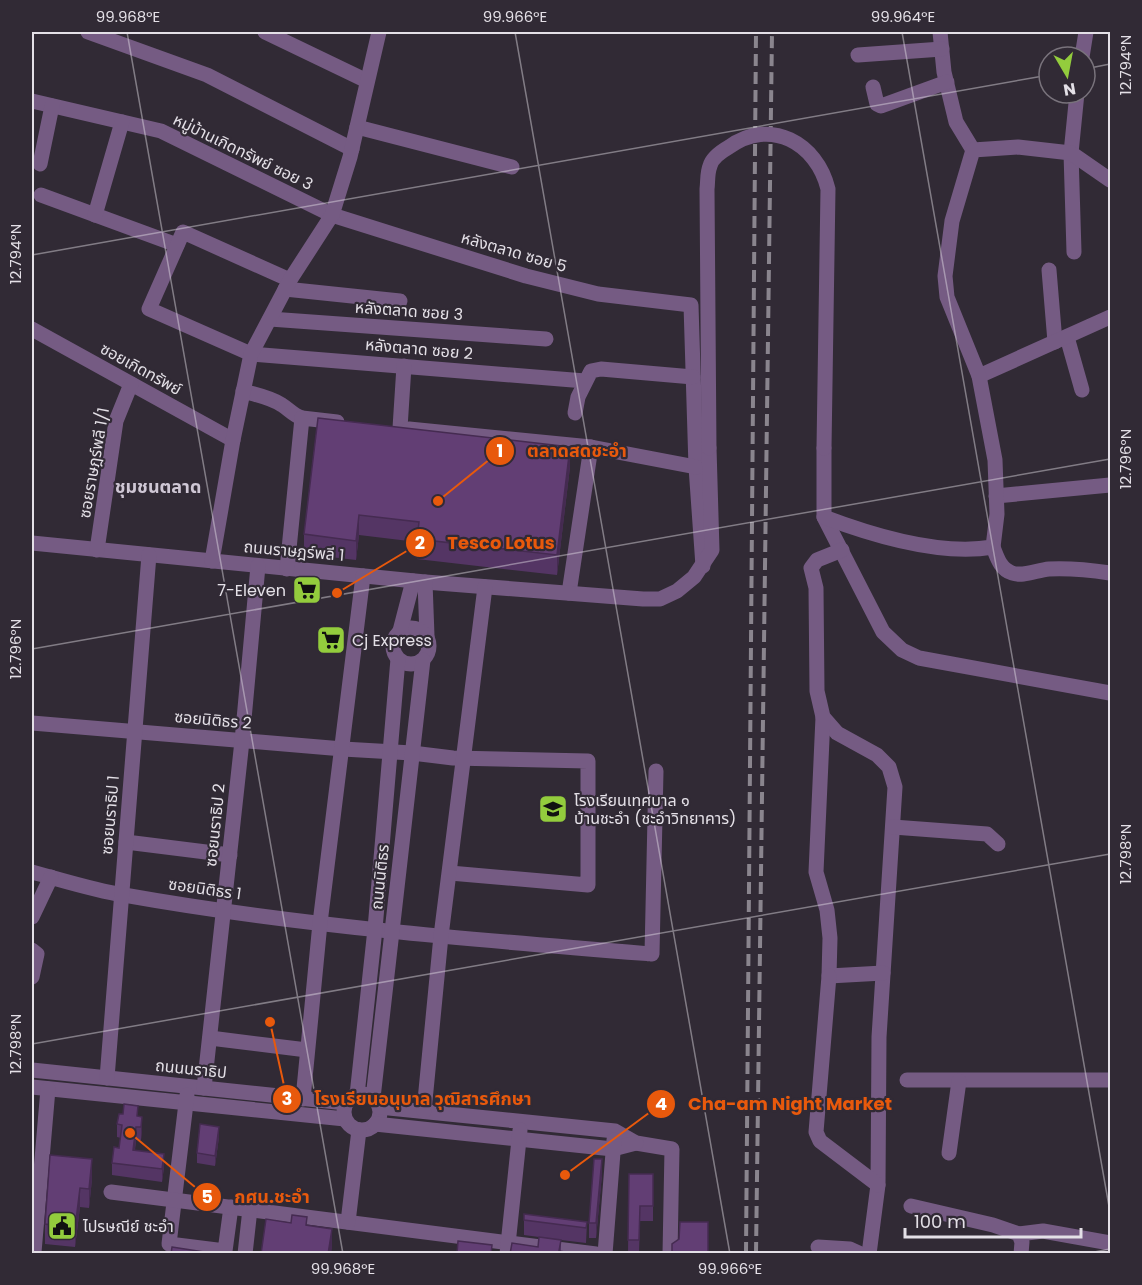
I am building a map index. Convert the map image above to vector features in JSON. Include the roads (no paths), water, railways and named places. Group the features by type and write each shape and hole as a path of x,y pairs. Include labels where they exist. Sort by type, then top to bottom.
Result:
{"street":[{"path":"88,32 207,75 352,148"},
{"path":"264,32 367,81"},
{"path":"212,561 232,440 251,354 288,285 332,215 352,148 379,32"},
{"path":"940,32 947,82 956,122 973,150 952,221 945,276 947,297 980,376 995,460 996,532 993,547 999,563 1012,573 1024,574 1048,569 1110,573"},
{"path":"858,55 942,49"},
{"path":"873,87 877,104 881,106 947,82"},
{"name":"หมู่บ้านเกิดทรัพย์ ซอย 3","path":"32,101 161,131 332,215"},
{"path":"1074,252 1071,153 1076,105"},
{"path":"40,164 52,106"},
{"path":"95,215 122,122"},
{"path":"357,127 512,167"},
{"name":"ถนนราษฎร์พลี 1","path":"32,543 419,582 643,600 660,599 677,591 703,566 712,550 709,448 707,189 709,167 731,144 760,135 784,136 797,142 820,166 828,189 824,517"},
{"path":"973,150 1018,147 1071,153 1110,180"},
{"path":"40,195 177,245 183,232 288,285 400,301"},
{"name":"หลังตลาด ซอย 5","path":"332,215 526,276 588,291 691,304 693,377"},
{"name":"หลังตลาด ซอย 2","path":"177,245 149,309 251,354 585,381"},
{"path":"1049,270 1061,340 1082,390"},
{"path":"980,376 1110,317"},
{"name":"หลังตลาด ซอย 3","path":"270,319 546,339"},
{"name":"ซอยเกิดทรัพย์","path":"32,329 232,440"},
{"path":"404,366 395,427 591,447 696,467"},
{"path":"575,413 578,397 591,371 601,369 693,377 703,566"},
{"name":"ซอยราษฎร์พลี 1/1","path":"97,550 116,421 130,384"},
{"path":"243,391 268,398 284,406 291,414 302,418 357,424"},
{"path":"287,569 302,418"},
{"path":"569,593 591,447"},
{"path":"996,496 1110,485"},
{"path":"824,517 862,531 953,550 993,547"},
{"path":"824,517 883,632 902,650 919,658 1110,693"},
{"path":"842,550 818,560 811,568 816,588 817,691 823,717 816,872 827,910 830,938 816,1132 820,1141 878,1185"},
{"name":"ซอยนราธิป 1","path":"107,1078 149,555"},
{"name":"ซอยนราธิป 2","path":"204,1088 242,741 258,566"},
{"path":"303,1099 320,923 363,576"},
{"path":"419,582 430,647 429,653 423,660 409,664 398,659 393,648 419,582"},
{"path":"424,1111 441,936 485,587"},
{"path":"400,631 411,627 417,628 427,636"},
{"name":"ถนนนิติธร","path":"351,1099 375,929 392,751 398,659"},
{"name":"ถนนนิติธร","path":"376,1103 392,931 423,660"},
{"path":"823,717 837,733 877,755 889,767 895,787 879,1037 878,1185 869,1254"},
{"name":"ซอยนิติธร 2","path":"32,723 343,749 392,751 465,759 588,760 588,885 450,873"},
{"name":"ซอยนิติธร 1","path":"32,872 122,895 320,923 652,954 656,771"},
{"path":"893,827 987,834 998,844"},
{"path":"126,842 230,855"},
{"path":"32,917 51,877"},
{"path":"32,950 37,954 32,977"},
{"path":"829,976 883,973"},
{"path":"210,1038 308,1050"},
{"name":"ถนนนราธิป","path":"32,1070 303,1099 351,1099"},
{"path":"76,1092 78,1075"},
{"path":"907,1080 1110,1080"},
{"path":"949,1153 959,1081"},
{"path":"188,1086 169,1244 225,1251 231,1207"},
{"name":"ถนนนราธิป","path":"32,1087 345,1119"},
{"path":"34,1252 47,1164 48,1089"},
{"path":"376,1103 379,1117 368,1129 359,1130 351,1127 345,1119 343,1111 351,1099 365,1094 376,1103 424,1111 615,1131 636,1143 672,1149 670,1254"},
{"path":"508,1248 522,1121"},
{"path":"375,1124 613,1149 636,1143"},
{"path":"348,1222 359,1130"},
{"path":"605,1254 615,1131"},
{"path":"111,1192 348,1222 508,1248 596,1254"},
{"path":"911,1206 993,1225 1019,1234 1043,1231 1110,1243"},
{"path":"245,1254 250,1209"},
{"path":"1019,1234 1022,1242 1021,1254"},
{"path":"818,1247 850,1248 861,1254"}],"railway":[{"path":"746,1254 756,32"},
{"path":"756,1254 772,32"}],"place":[{"name":"ตลาดสดชะอำ","path":"438,501"},
{"name":"7-Eleven","path":"307,590"},
{"name":"Tesco Lotus","path":"337,593"},
{"name":"Cj Express","path":"331,640"},
{"name":"โรงเรียนเทศบาล ๑ บ้านชะอำ (ชะอำวิทยาคาร)","path":"553,809"},
{"name":"โรงเรียนอนุบาล วุฒิสารศึกษา","path":"270,1022"},
{"name":"กศน.ชะอำ","path":"130,1133"},
{"name":"Cha-am Night Market","path":"565,1175"},
{"name":"ไปรษณีย์ ชะอำ","path":"62,1226"}],"district":[{"name":"ชุมชนตลาด","path":"158,486"}]}
